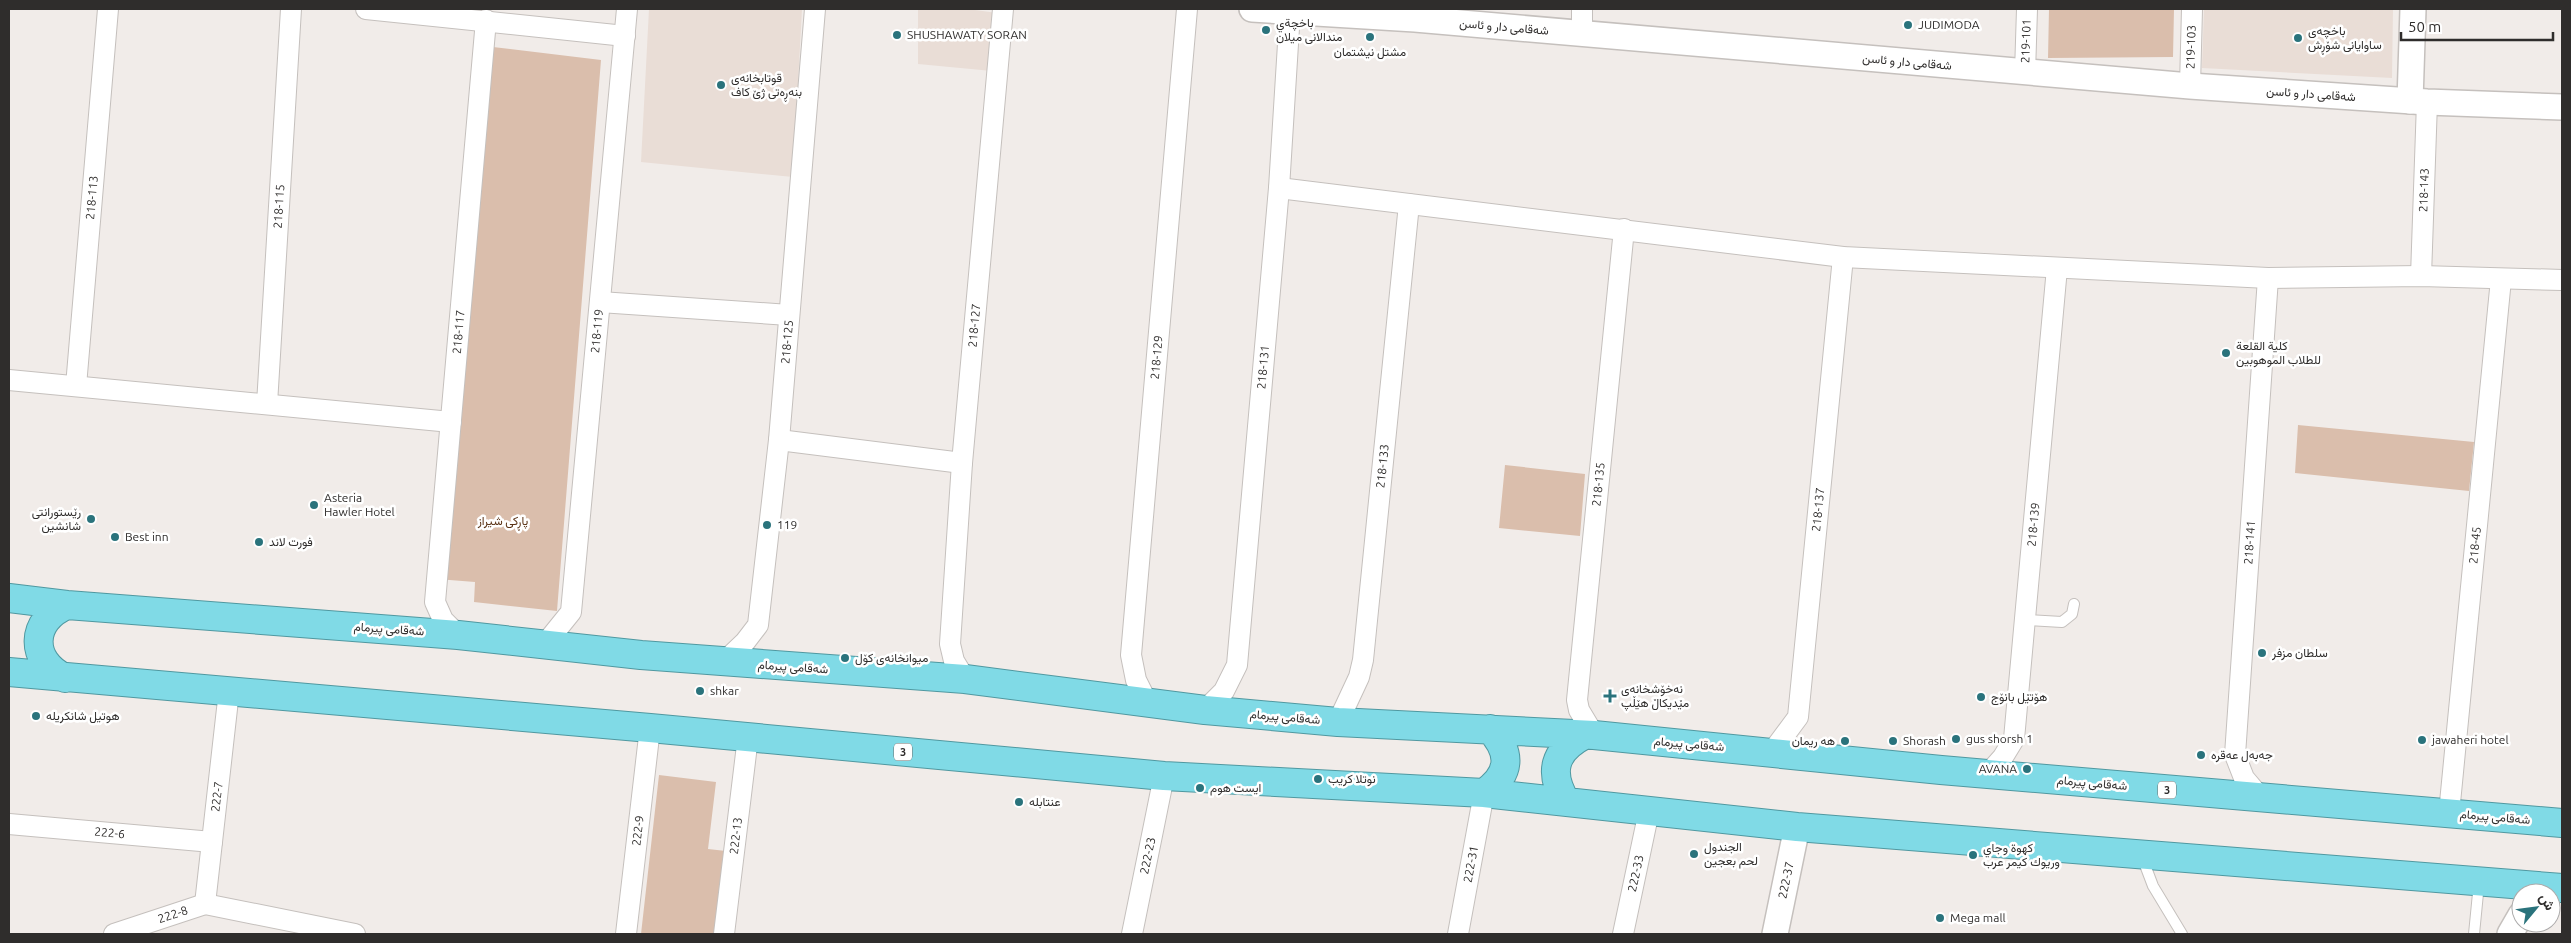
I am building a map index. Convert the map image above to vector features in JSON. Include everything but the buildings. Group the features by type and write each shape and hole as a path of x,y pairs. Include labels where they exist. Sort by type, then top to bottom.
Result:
{"highway":[{"name":"شەقامی پیرمام","path":"9,598 67,605 458,635 546,643 641,655 964,679 1148,704 1338,722 1589,735 1988,774 2562,823"},
{"path":"65,678 52,671 43,660 39,640 44,622 58,609 67,605"},
{"name":"3","path":"9,672 650,728 1164,776 1484,793 1797,827 2479,880 2511,885"},
{"path":"1484,793 1496,785 1504,771 1506,756 1500,741 1490,730"},
{"path":"1566,802 1558,788 1555,771 1559,756 1569,743 1589,735"}],"street":[{"name":"218-113","path":"76,386 108,9"},
{"name":"218-115","path":"267,404 291,9"},
{"path":"366,9 486,20 625,36"},
{"name":"218-119","path":"546,643 571,612 627,9"},
{"name":"218-125","path":"724,662 745,642 758,625 779,440 815,9"},
{"name":"218-127","path":"964,679 954,660 950,644 962,463 1003,9"},
{"name":"218-129","path":"1148,704 1136,680 1131,655 1187,9"},
{"name":"شەقامی دار و ئاسن","path":"1252,9 1415,14 1582,34 2025,73 2419,102 2562,107"},
{"path":"1582,9 1582,34"},
{"name":"219-101","path":"2025,73 2027,9"},
{"name":"219-103","path":"2190,86 2192,9"},
{"path":"2412,9 2419,102"},
{"name":"218-131","path":"1204,710 1224,691 1237,665 1279,188 1289,10"},
{"name":"218-117","path":"458,635 443,620 436,602 486,20"},
{"name":"218-143","path":"2419,102 2420,276"},
{"path":"1279,188 1844,257 2268,278 2420,276 2562,280"},
{"name":"218-133","path":"1338,722 1359,676 1363,660 1410,204"},
{"name":"218-135","path":"1589,735 1577,700 1624,229"},
{"name":"218-137","path":"1772,752 1798,717 1844,257"},
{"name":"218-139","path":"1988,774 2003,757 2014,739 2057,268"},
{"name":"218-141","path":"2261,798 2244,778 2235,755 2268,278"},
{"name":"218-45","path":"2449,813 2501,279"},
{"path":"600,302 789,315"},
{"path":"9,380 451,422"},
{"path":"779,440 962,463"},
{"name":"222-7","path":"205,904 229,691"},
{"name":"222-9","path":"626,934 650,728"},
{"name":"222-13","path":"724,934 748,737"},
{"name":"222-23","path":"1132,934 1164,776"},
{"name":"222-31","path":"1458,934 1484,793"},
{"name":"222-33","path":"1623,934 1649,811"},
{"name":"222-6","path":"9,824 212,842"},
{"name":"222-37","path":"1775,934 1797,827"},
{"path":"205,904 345,934"},
{"name":"222-8","path":"114,934 205,904"}],"lane":[{"path":"2026,620 2062,622 2072,614 2074,604"},
{"path":"2141,854 2153,886 2178,933"},
{"path":"2474,934 2479,880"}],"shaded area":[{"name":"قوتابخانەی بنەڕەتی ژێ کاف","path":"649,9 802,9 793,177 641,162"},
{"path":"918,9 968,9 997,13 992,71 918,64"},
{"name":"باخچەی ساوایانی شۆڕش","path":"2204,9 2393,9 2392,78 2202,68"}],"green space":[{"path":"2049,9 2174,9 2173,57 2048,58"},
{"name":"پاڕکی شیراز","path":"493,47 601,60 557,611 474,602 475,582 437,579"},
{"path":"2298,425 2474,442 2469,491 2295,473"},
{"path":"1505,465 1585,474 1580,536 1499,528"},
{"path":"659,775 716,782 708,849 726,851 716,934 641,934"}],"place":[{"name":"JUDIMODA","path":"1908,25"},
{"name":"باخچةي مندالانى ميلان","path":"1266,30"},
{"name":"SHUSHAWATY SORAN","path":"897,35"},
{"name":"مشتل نيشتمان","path":"1370,37"},
{"name":"باخچەی ساوایانی شۆڕش","path":"2298,38"},
{"name":"قوتابخانەی بنەڕەتی ژێ کاف","path":"721,85"},
{"name":"کلیة القلعة للطلاب الموهوبین","path":"2226,353"},
{"name":"Asteria Hawler Hotel","path":"314,505"},
{"name":"رێستورانتی شانشین","path":"91,519"},
{"name":"119","path":"767,525"},
{"name":"Best inn","path":"115,537"},
{"name":"فورت لاند","path":"259,542"},
{"name":"سلطان مزفر","path":"2262,653"},
{"name":"میوانخانەی کۆل","path":"845,658"},
{"name":"shkar","path":"700,691"},
{"name":"نەخۆشخانەی مێدیکاڵ هێڵپ","path":"1610,696"},
{"name":"هۆتێل بانۆج","path":"1981,697"},
{"name":"هوتيل شانكريله","path":"36,716"},
{"name":"gus shorsh 1","path":"1956,739"},
{"name":"jawaheri hotel","path":"2422,740"},
{"name":"هه ريمان","path":"1845,741"},
{"name":"Shorash","path":"1893,741"},
{"name":"جەبەل عەقرە","path":"2201,755"},
{"name":"AVANA","path":"2027,769"},
{"name":"نوتلا كريب","path":"1318,779"},
{"name":"ايست هوم","path":"1200,788"},
{"name":"عنتابله","path":"1019,802"},
{"name":"الجندول لحم بعجين","path":"1694,854"},
{"name":"كهوة وجاي وريوك كيمر عرب","path":"1973,855"},
{"name":"Mega mall","path":"1940,918"}]}
